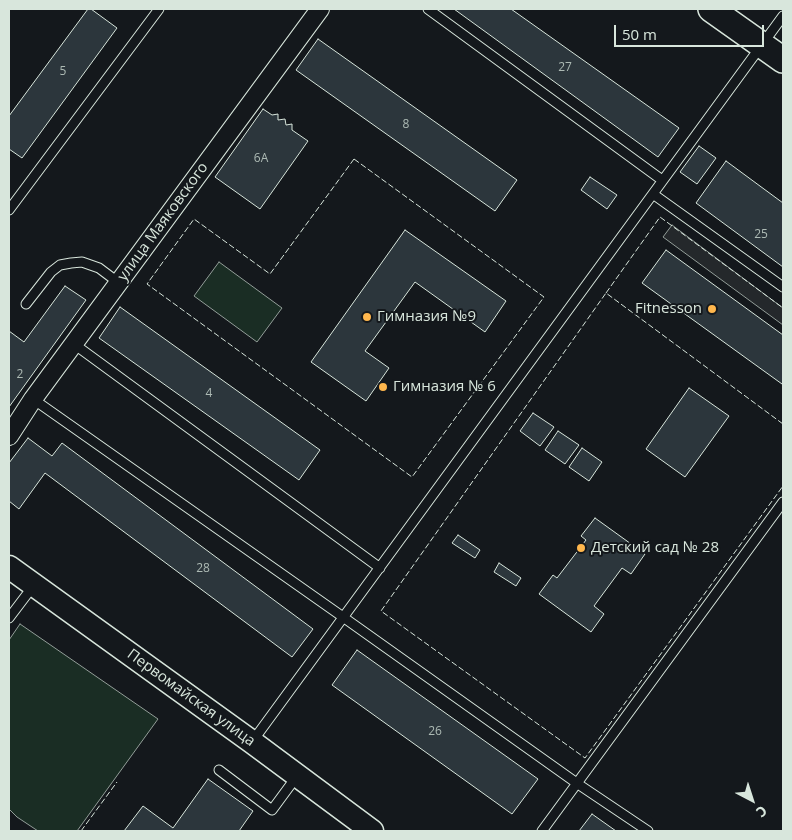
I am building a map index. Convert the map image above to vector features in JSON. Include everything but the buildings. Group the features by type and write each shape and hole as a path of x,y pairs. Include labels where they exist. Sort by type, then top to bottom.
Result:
{"main road":[{"path":"712,9 783,60"}],"street":[{"name":"улица Маяковского","path":"11,428 320,9"},
{"name":"Первомайская улица","path":"9,567 372,831"}],"lane":[{"path":"9,210 159,9"},
{"path":"428,9 662,180"},
{"path":"252,742 783,16"},
{"path":"653,194 783,287"},
{"path":"26,304 51,272 60,265 82,262 99,268 119,283"},
{"path":"74,344 380,568"},
{"path":"33,399 578,784 648,831"},
{"path":"542,831 783,502"},
{"path":"9,618 34,585"},
{"path":"219,770 272,810 297,776"}],"green space":[{"path":"219,262 282,308 257,342 194,296"},
{"path":"20,624 158,719 77,831 38,831 17,817 9,809 9,640"}],"shaded area":[{"path":"672,225 783,308 783,325 663,237"}],"fence":[{"path":"354,159 544,297 412,477 147,284 194,219 270,274 354,159"},
{"path":"606,293 660,217 783,308"},
{"path":"783,424 606,293 381,611 585,758 783,486"},
{"path":"81,831 117,782"}],"place":[{"name":"Fitnesson","path":"712,309"},
{"name":"Гимназия №9","path":"367,317"},
{"name":"Гимназия № 6","path":"383,387"},
{"name":"Детский сад № 28","path":"581,548"}]}
